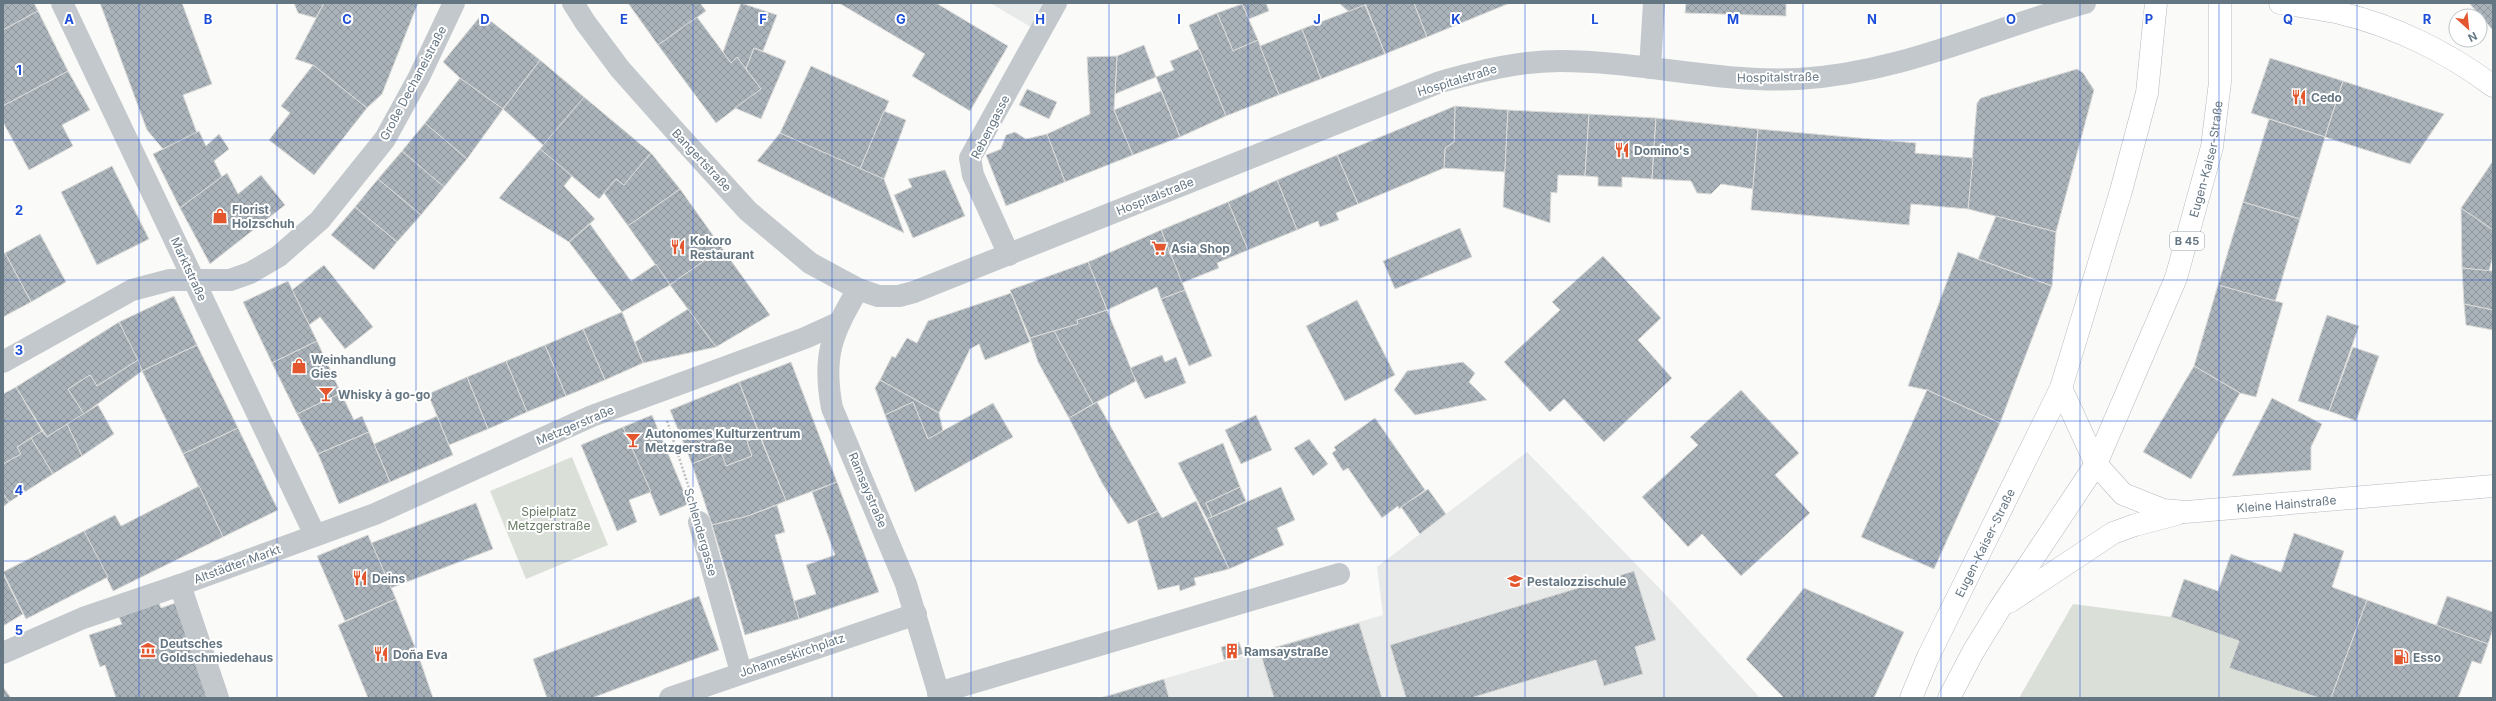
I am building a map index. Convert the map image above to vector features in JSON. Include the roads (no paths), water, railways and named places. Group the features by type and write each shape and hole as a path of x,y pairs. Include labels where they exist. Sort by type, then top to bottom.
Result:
{"main road":[{"name":"Eugen-Kaiser-Straße","path":"1911,698 1928,657 2061,388 2121,191 2147,93 2156,3"},
{"name":"Eugen-Kaiser-Straße","path":"1949,698 1973,652 2000,608 2096,464 2144,356 2176,278 2199,203 2212,147 2220,82 2220,3"},
{"path":"2280,3 2341,14 2382,27 2430,47 2467,66 2493,86"},
{"path":"2061,388 2096,464"},
{"name":"Kleine Hainstraße","path":"2096,464 2123,494 2163,510 2186,512 2493,486"},
{"path":"2000,608 2113,533 2135,525 2186,512"}],"street":[{"name":"Marktstraße","path":"62,3 315,535"},
{"name":"Große Dechaneistraße","path":"3,362 132,290 170,280 230,280 250,273 279,256 320,220 385,139 419,77 454,3"},
{"name":"Bangertstraße","path":"574,3 585,22 620,69 748,211 810,263 858,289"},
{"name":"Rebengasse","path":"1009,255 973,175 970,158 1056,3"},
{"path":"1650,68 1654,3"},
{"name":"Hospitalstraße","path":"858,289 878,296 899,296 1009,255 1440,82 1498,66 1560,61 1650,68 1739,80 1815,78 1862,71 1915,59 2085,3"},
{"name":"Ramsaystraße","path":"858,289 838,323 828,356 827,380 832,408 887,535 916,614 939,696 1339,574"},
{"name":"Metzgerstraße","path":"315,535 375,514 592,416 805,338 838,323"},
{"name":"Schlendergasse","path":"699,522 741,672"},
{"name":"Altstädter Markt","path":"218,698 180,585 315,535"},
{"path":"3,653 83,618 180,585"},
{"name":"Johanneskirchplatz","path":"670,698 741,672 916,614"}],"place":[{"name":"Cedo","path":"2299,97"},
{"name":"Domino's","path":"1622,150"},
{"name":"Florist Holzschuh","path":"220,216"},
{"name":"Kokoro Restaurant","path":"678,247"},
{"name":"Asia Shop","path":"1159,248"},
{"name":"Weinhandlung Gies","path":"299,366"},
{"name":"Whisky à go-go","path":"326,394"},
{"name":"Autonomes Kulturzentrum Metzgerstraße","path":"633,440"},
{"name":"Deins","path":"360,578"},
{"name":"Pestalozzischule","path":"1515,581"},
{"name":"Deutsches Goldschmiedehaus","path":"148,650"},
{"name":"Ramsaystraße","path":"1232,651"},
{"name":"Doña Eva","path":"381,654"},
{"name":"Esso","path":"2401,657"}],"park label":[{"name":"Spielplatz Metzgerstraße","path":"549,518"}]}
